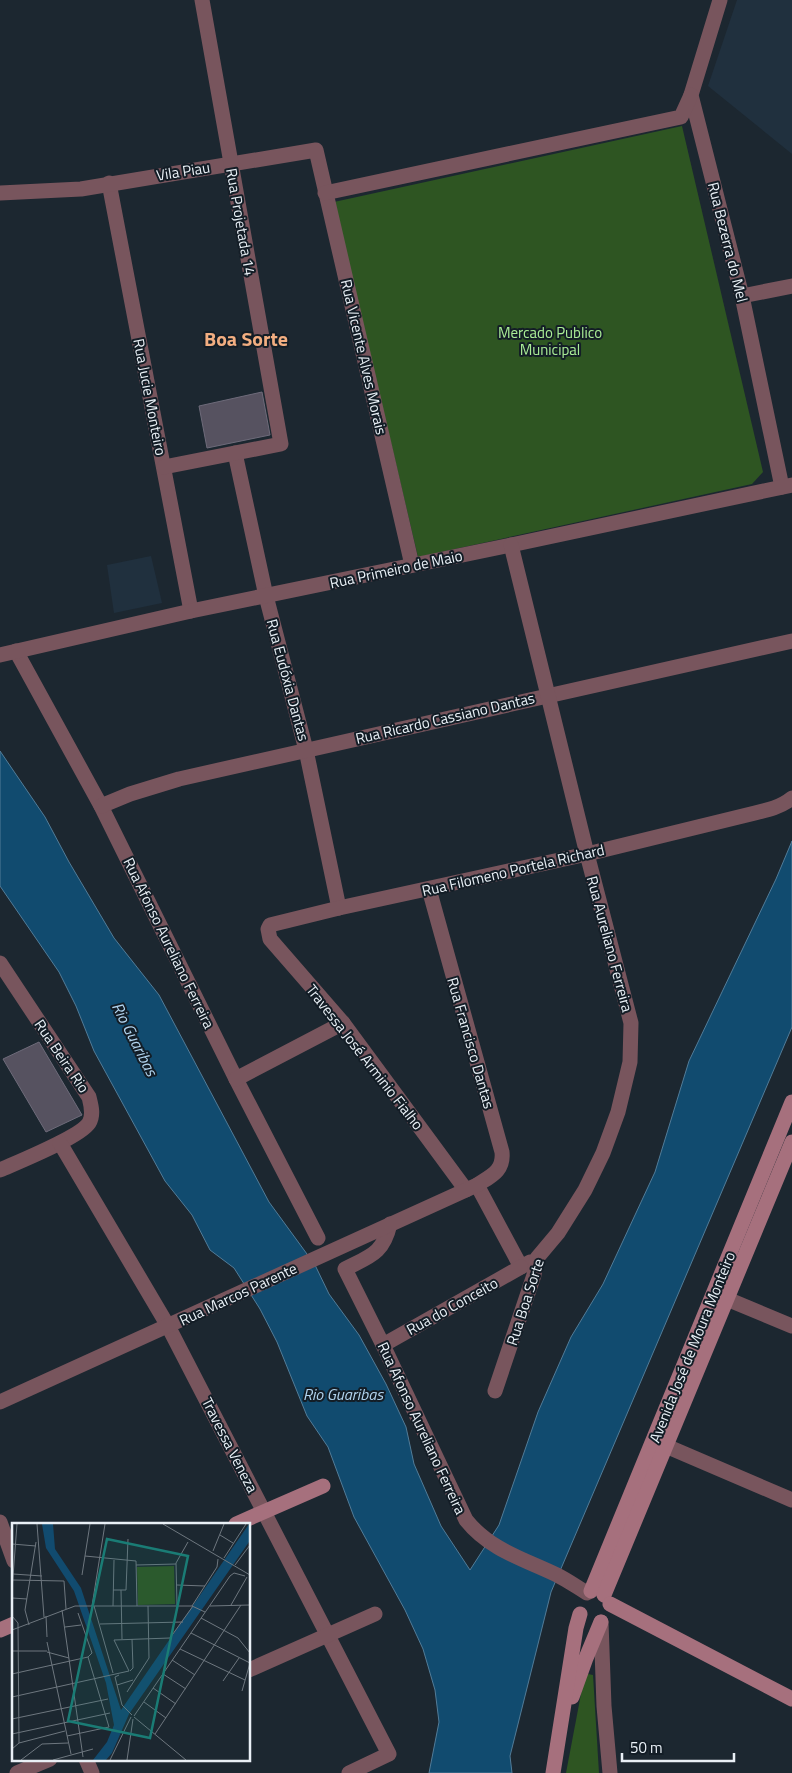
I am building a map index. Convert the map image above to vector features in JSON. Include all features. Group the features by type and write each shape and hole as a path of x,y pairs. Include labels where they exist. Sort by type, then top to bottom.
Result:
{"main road":[{"name":"Avenida José de Moura Monteiro","path":"558,1744 573,1693 601,1622 607,1616 598,1596 792,1102"},
{"name":"Avenida José de Moura Monteiro","path":"598,1596 666,1446 791,1145"},
{"path":"238,1523 323,1486"},
{"name":"Avenida José de Moura Monteiro","path":"553,1773 581,1600 598,1596"},
{"path":"598,1596 792,1699"},
{"path":"580,1614 585,1620 601,1622"},
{"path":"0,1630 12,1625"}],"street":[{"name":"Rua Projetada 14","path":"202,0 281,444 235,453"},
{"path":"325,193 681,116 691,95 720,0"},
{"name":"Rua Bezerra do Mel","path":"691,95 742,296 787,486"},
{"name":"Vila Piau","path":"0,193 81,189 316,150"},
{"name":"Rua Vicente Alves Morais","path":"316,150 412,565"},
{"name":"Rua Jucie Monteiro","path":"109,183 191,611"},
{"path":"742,296 792,286"},
{"path":"164,467 235,453"},
{"name":"Rua Eudóxia Dantas","path":"235,453 266,596 306,750 339,908"},
{"name":"Rua Primeiro de Maio","path":"0,655 191,611 787,486"},
{"name":"Rua Aureliano Ferreira","path":"511,545 587,854 631,1023"},
{"name":"Rua Ricardo Cassiano Dantas","path":"101,806 153,786 792,641"},
{"name":"Rua Afonso Aureliano Ferreira","path":"16,651 101,806 236,1079 318,1238"},
{"name":"Rua Filomeno Portela Richard","path":"270,925 339,908 587,854 755,814 780,806 792,798"},
{"name":"Rua Francisco Dantas","path":"429,889 503,1159 500,1169 494,1175 471,1187"},
{"name":"Travessa José Arminio Fialho","path":"270,925 268,929 270,939 343,1023 471,1187 521,1267"},
{"name":"Rua Beira Rio","path":"0,963 90,1097 92,1112 90,1123 81,1131 60,1143"},
{"path":"236,1079 343,1023"},
{"name":"Rua Boa Sorte","path":"495,1390 534,1275 536,1258 558,1233 580,1197 603,1152 618,1112 630,1062 631,1023"},
{"path":"0,1170 60,1143"},
{"name":"Travessa Veneza","path":"60,1143 168,1326 389,1754 349,1773"},
{"name":"Rua Marcos Parente","path":"0,1402 471,1187"},
{"name":"Rua Afonso Aureliano Ferreira","path":"390,1224 387,1239 377,1252 345,1269 466,1520 474,1530 501,1550 598,1596"},
{"path":"521,1267 536,1258"},
{"name":"Rua do Conceito","path":"383,1345 521,1267"},
{"path":"727,1299 792,1326"},
{"path":"666,1446 792,1500"},
{"path":"0,1522 12,1555"},
{"path":"250,1670 374,1614"},
{"path":"601,1622 604,1706 610,1773"},
{"path":"17,1773 48,1760"},
{"path":"86,1760 92,1773"}],"shaded area":[{"path":"737,0 792,0 792,154 708,86"},
{"path":"151,556 162,603 114,613 107,565"}],"green space":[{"name":"Mercado Publico Municipal","path":"682,126 763,472 752,484 418,557 334,202"},
{"path":"588,1674 593,1675 599,1773 566,1773 584,1678"}],"water":[{"name":"Rio Guaribas","path":"0,751 45,817 114,938 159,995 269,1202 315,1265 329,1294 359,1335 386,1384 406,1427 414,1464 441,1526 470,1570 499,1525 538,1412 571,1337 603,1284 655,1172 689,1061 776,879 792,841 792,1027 551,1592 510,1756 512,1773 429,1773 439,1722 435,1690 423,1649 405,1610 354,1517 328,1447 307,1416 277,1342 260,1309 234,1268 210,1250 192,1215 165,1181 94,1051 76,1006 59,972 0,886"}],"building":[{"path":"262,392 270,435 207,448 199,406"},
{"path":"39,1042 82,1115 46,1132 3,1059"}],"district":[{"name":"Boa Sorte","path":"246,338"}]}
